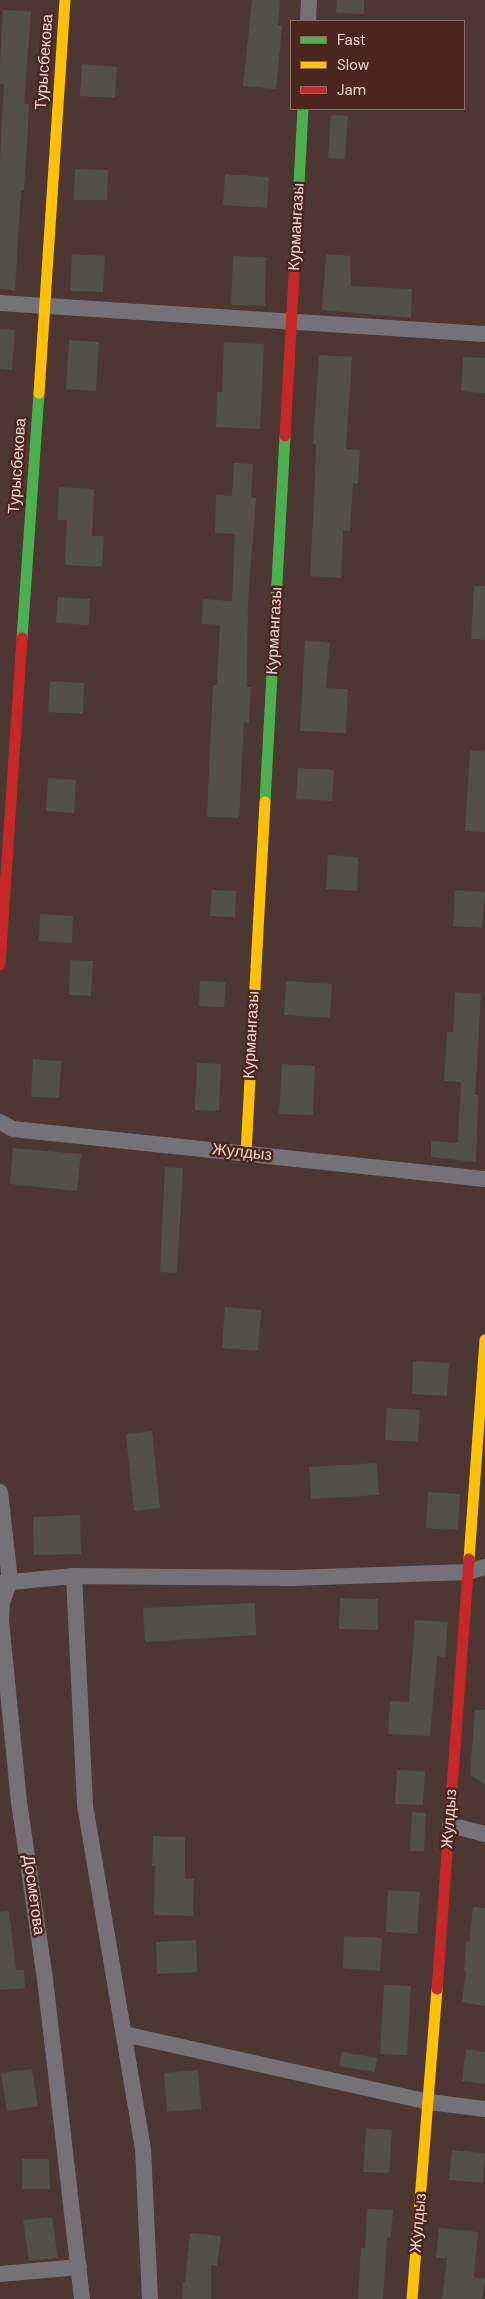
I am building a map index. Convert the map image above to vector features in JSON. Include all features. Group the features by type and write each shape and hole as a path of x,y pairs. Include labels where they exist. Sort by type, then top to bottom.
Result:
{"street":[{"name":"Турысбекова","path":"0,965 65,0"},
{"path":"308,20 309,0"},
{"name":"Курмангазы","path":"246,1153 303,110"},
{"path":"0,303 485,334"},
{"name":"Жулдыз","path":"0,1122 13,1129 485,1179"},
{"name":"Жулдыз","path":"412,2299 430,2102 485,1340"},
{"name":"Досметова","path":"0,1492 5,1582 1,1620 19,1802 45,1980 82,2299"},
{"path":"5,1582 74,1576 291,1578 468,1572 485,1567"},
{"path":"74,1576 85,1805 143,2148 150,2299"},
{"path":"450,1825 485,1834"},
{"path":"124,2034 430,2102 485,2109"},
{"path":"0,2274 79,2267"}],"building":[{"path":"252,0 280,0 278,25 282,26 276,89 243,86"},
{"path":"337,0 364,0 364,14 336,13"},
{"path":"3,10 31,11 24,104 29,104 27,146 24,190 21,190 15,290 0,289 0,159 4,84 0,84 0,62"},
{"path":"82,64 117,67 115,98 80,96"},
{"path":"331,115 348,116 345,159 328,158"},
{"path":"75,169 108,170 107,200 74,200"},
{"path":"225,174 269,177 267,208 223,205"},
{"path":"72,254 105,256 103,292 70,291"},
{"path":"326,254 350,256 351,286 412,289 411,318 322,310"},
{"path":"233,256 266,257 265,306 231,305"},
{"path":"0,329 15,330 12,370 0,369"},
{"path":"69,340 99,342 96,391 66,389"},
{"path":"224,342 264,344 260,429 216,427 217,392 222,392"},
{"path":"319,355 352,357 346,449 360,450 358,484 353,483 350,531 343,530 341,578 310,576 316,444 313,444"},
{"path":"463,357 485,358 485,393 461,391"},
{"path":"234,463 253,464 251,497 256,498 248,601 247,687 251,687 249,723 244,722 239,818 207,817 213,685 217,685 220,625 202,624 203,599 232,601 235,534 215,533 216,495 232,496"},
{"path":"59,487 94,489 92,536 104,536 102,567 65,565 67,520 58,520"},
{"path":"474,586 485,586 485,640 471,639"},
{"path":"58,597 90,599 89,625 56,623"},
{"path":"305,640 330,643 326,688 348,689 346,733 300,731"},
{"path":"50,681 84,683 83,714 48,712"},
{"path":"470,750 485,751 485,832 465,831"},
{"path":"298,768 334,770 332,801 296,799"},
{"path":"48,778 76,780 74,813 46,811"},
{"path":"328,855 358,857 357,891 326,889"},
{"path":"212,890 236,891 235,917 210,916"},
{"path":"455,890 485,892 482,928 453,926"},
{"path":"40,914 73,916 72,943 39,941"},
{"path":"70,960 93,961 91,996 69,995"},
{"path":"200,981 226,982 224,1007 199,1006"},
{"path":"286,981 332,984 330,1018 284,1015"},
{"path":"455,992 481,994 475,1095 478,1095 476,1162 431,1157 431,1141 458,1143 461,1082 444,1081 447,1032 453,1032"},
{"path":"33,1059 61,1061 59,1098 31,1097"},
{"path":"197,1063 221,1064 219,1111 195,1110"},
{"path":"282,1064 315,1066 313,1115 279,1114"},
{"path":"13,1148 81,1154 77,1191 10,1184"},
{"path":"165,1167 183,1168 177,1273 160,1272"},
{"path":"225,1307 261,1310 258,1351 222,1348"},
{"path":"413,1361 449,1363 447,1396 412,1394"},
{"path":"387,1408 420,1410 418,1442 385,1440"},
{"path":"152,1431 160,1508 134,1511 126,1434"},
{"path":"377,1463 379,1495 311,1499 309,1467"},
{"path":"428,1492 460,1494 458,1530 426,1528"},
{"path":"80,1515 81,1554 34,1555 33,1517"},
{"path":"340,1598 378,1599 378,1630 339,1629"},
{"path":"255,1603 256,1635 145,1642 143,1608"},
{"path":"415,1620 448,1622 445,1657 437,1656 430,1736 388,1734 390,1701 409,1702"},
{"path":"475,1710 485,1710 485,1784 470,1775"},
{"path":"397,1770 425,1771 423,1805 395,1804"},
{"path":"412,1812 426,1813 424,1851 410,1851"},
{"path":"153,1836 185,1837 185,1879 194,1879 193,1916 154,1915 155,1866 152,1866"},
{"path":"388,1890 420,1892 417,1934 386,1932"},
{"path":"473,1907 485,1908 485,2006 462,2002 466,1972 464,1971 466,1941 469,1941"},
{"path":"9,1911 16,1970 24,1970 25,1988 0,1990 0,1912"},
{"path":"344,1936 382,1938 380,1971 343,1968"},
{"path":"196,1940 197,1972 157,1974 156,1942"},
{"path":"384,1985 411,1986 407,2055 380,2054"},
{"path":"466,2049 485,2052 485,2084 462,2081"},
{"path":"342,2052 377,2058 375,2072 339,2066"},
{"path":"32,2069 38,2106 7,2111 1,2073"},
{"path":"198,2070 201,2109 167,2112 164,2073"},
{"path":"366,2128 392,2130 389,2173 363,2172"},
{"path":"452,2150 485,2153 483,2183 449,2180"},
{"path":"22,2159 49,2159 50,2189 22,2189"},
{"path":"367,2209 393,2210 391,2237 387,2237 383,2299 358,2299 361,2248 365,2248"},
{"path":"52,2217 58,2258 29,2261 23,2220"},
{"path":"439,2228 478,2232 474,2277 485,2279 482,2299 442,2299 447,2258 436,2258"},
{"path":"190,2233 221,2236 217,2266 211,2265 211,2299 182,2299"}],"traffic: fast":[{"path":"296,240 303,110"},
{"path":"22,638 39,393"},
{"path":"265,802 285,436"}],"traffic: slow":[{"path":"39,393 65,0"},
{"path":"246,1153 265,802"},
{"path":"469,1559 485,1340"},
{"path":"412,2299 437,1989"}],"traffic: jam":[{"path":"285,436 296,240"},
{"path":"0,965 22,638"},
{"path":"437,1989 469,1559"}]}
